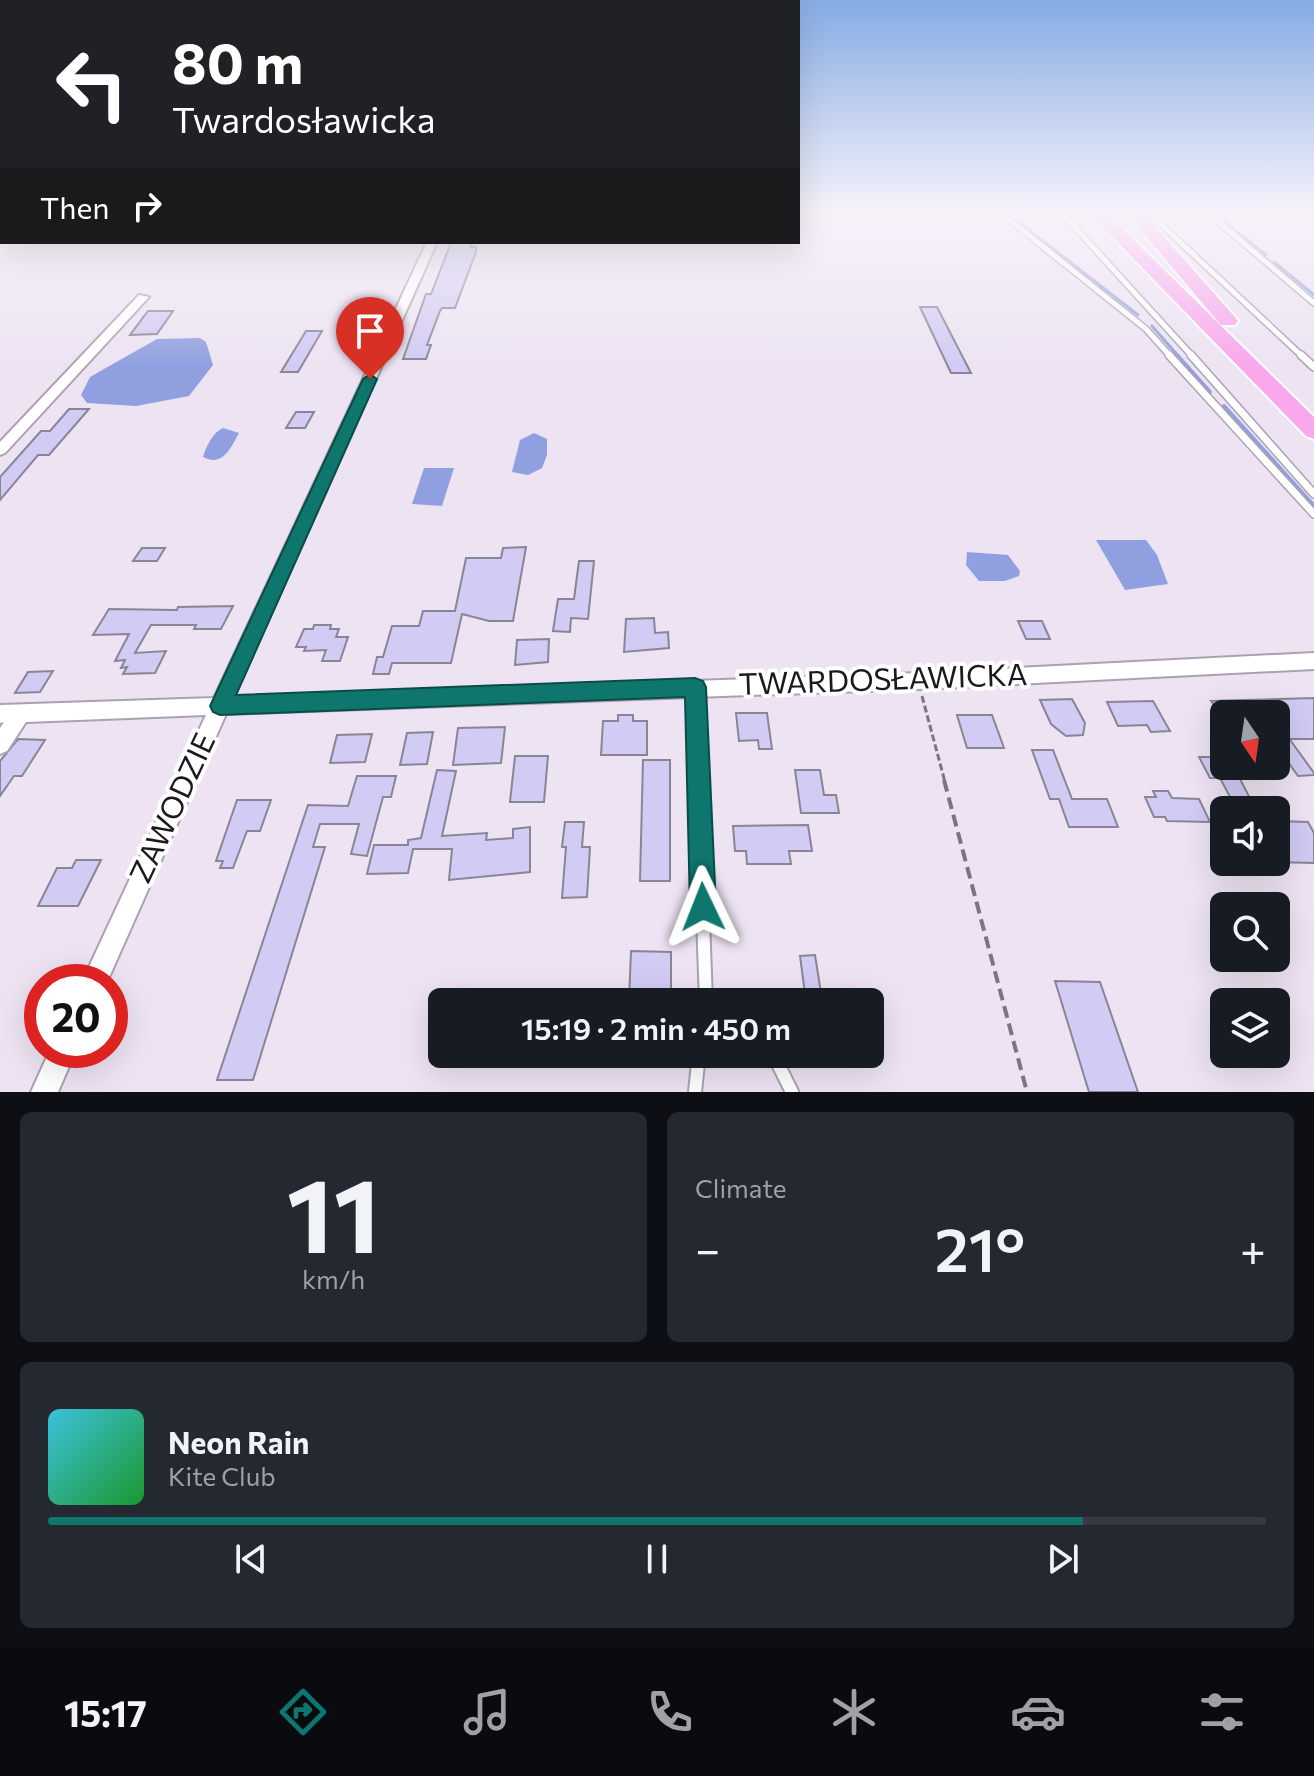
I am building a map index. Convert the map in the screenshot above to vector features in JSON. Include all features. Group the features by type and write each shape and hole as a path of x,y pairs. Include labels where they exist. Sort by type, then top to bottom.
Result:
{"highway":[{"path":"1141,264 1175,292"},
{"path":"1147,264 1314,431"},
{"path":"1166,264 1314,407"},
{"path":"1178,264 1244,340"}],"street":[{"name":"ZAWODZIE","path":"102,964 422,264"},
{"path":"0,450 143,297"},
{"name":"TWARDOSŁAWICKA","path":"0,714 918,681 1314,661"},
{"path":"0,745 21,713"},
{"path":"44,1092 55,1068"}],"lane":[{"path":"1065,264 1146,329 1314,514"},
{"path":"1112,264 1314,494"},
{"path":"1204,264 1314,367"},
{"path":"1268,264 1314,303"},
{"path":"695,687 706,988"},
{"path":"695,1092 698,1068"},
{"path":"780,1068 792,1092"}],"path":[{"path":"918,681 1027,1092"}],"water":[{"path":"200,338 206,342 213,365 189,396 136,406 87,403 81,395 90,377 157,339"},
{"path":"223,428 239,433 229,450 216,460 203,457 213,436"},
{"path":"534,433 547,439 547,455 542,468 528,475 512,472 520,440"},
{"path":"424,468 454,468 442,506 412,504"},
{"path":"1096,540 1146,540 1157,555 1168,584 1125,590"},
{"path":"967,552 1008,555 1020,571 1019,576 1005,581 979,581 966,565"}],"building":[{"path":"443,264 472,264 455,308 442,308 440,311 427,345 431,345 426,359 403,359 426,294 431,294"},
{"path":"920,307 937,307 971,373 951,373"},
{"path":"148,311 173,311 157,334 130,335"},
{"path":"306,331 322,331 298,372 281,372"},
{"path":"69,409 89,409 49,455 38,455 0,500 0,477 41,431 50,431"},
{"path":"296,412 314,412 305,428 286,428"},
{"path":"526,547 513,621 489,621 462,614 451,663 392,663 389,674 373,674 377,657 383,657 392,626 419,626 423,611 455,611 466,558 501,558 503,548"},
{"path":"142,548 165,548 157,561 133,561"},
{"path":"579,561 594,561 588,619 571,618 570,632 553,631 558,599 574,599"},
{"path":"233,606 221,629 194,629 196,625 151,625 135,653 166,651 155,673 123,674 127,667 121,668 125,660 115,661 129,634 93,635 109,609 177,610 178,607"},
{"path":"654,618 655,633 668,632 669,648 624,652 626,619"},
{"path":"1018,621 1042,621 1050,639 1026,639"},
{"path":"314,625 331,625 330,629 339,629 336,637 348,637 340,661 322,661 326,650 304,651 306,647 296,647 304,629 313,629"},
{"path":"549,639 548,662 515,665 517,640"},
{"path":"53,671 40,692 15,693 28,672"},
{"path":"1314,698 1314,739 1290,739 1290,700 1245,700"},
{"path":"1072,699 1085,723 1083,735 1066,736 1051,724 1040,700"},
{"path":"1153,701 1170,731 1151,732 1147,725 1118,726 1107,702"},
{"path":"736,713 767,713 772,749 759,749 758,740 739,741"},
{"path":"618,715 633,715 633,721 647,721 647,755 601,755 603,721 618,721"},
{"path":"957,715 992,715 1004,748 967,748"},
{"path":"505,727 501,763 453,765 458,728"},
{"path":"433,732 427,764 400,765 407,733"},
{"path":"372,734 365,762 330,763 337,735"},
{"path":"18,739 45,740 22,776 14,776 0,796 0,761"},
{"path":"1290,740 1314,773 1298,776 1290,765"},
{"path":"1032,750 1053,750 1072,799 1107,799 1118,827 1069,827 1059,799 1050,799"},
{"path":"515,756 548,756 544,802 510,802"},
{"path":"1199,757 1210,757 1210,778"},
{"path":"643,760 670,760 670,881 640,881"},
{"path":"437,770 456,771 442,836 487,833 486,840 513,838 513,829 530,827 530,872 449,880 452,849 413,849 408,873 367,874 374,845 408,845 408,840 421,838"},
{"path":"795,770 820,770 824,795 836,795 839,813 801,813"},
{"path":"357,776 396,776 391,797 383,797 367,856 351,854 359,824 320,824 313,847 325,847 253,1080 217,1080 308,805 348,806"},
{"path":"1221,780 1241,780 1249,796 1230,796"},
{"path":"1153,791 1168,791 1172,798 1199,799 1210,822 1167,821 1165,817 1154,817 1145,797 1156,797"},
{"path":"237,800 271,800 260,831 247,831 233,868 220,868 223,861 216,861"},
{"path":"1290,821 1308,822 1314,833 1314,863 1290,862"},
{"path":"565,822 584,822 582,847 590,847 587,897 562,898"},
{"path":"808,825 812,851 789,851 791,864 747,864 746,851 735,851 733,826"},
{"path":"76,860 101,860 78,906 38,906 57,868 72,868"},
{"path":"631,951 671,952 671,988 629,988"},
{"path":"815,955 820,988 804,988 800,956"},
{"path":"1055,981 1100,982 1138,1092 1089,1092"}],"waterway":[{"path":"1072,264 1138,315"},
{"path":"1276,264 1314,295"},
{"path":"1152,326 1179,357"},
{"path":"1177,355 1210,392"},
{"path":"1224,406 1314,506"}],"route":[{"path":"370,379 220,706 695,687 703,907"}]}
